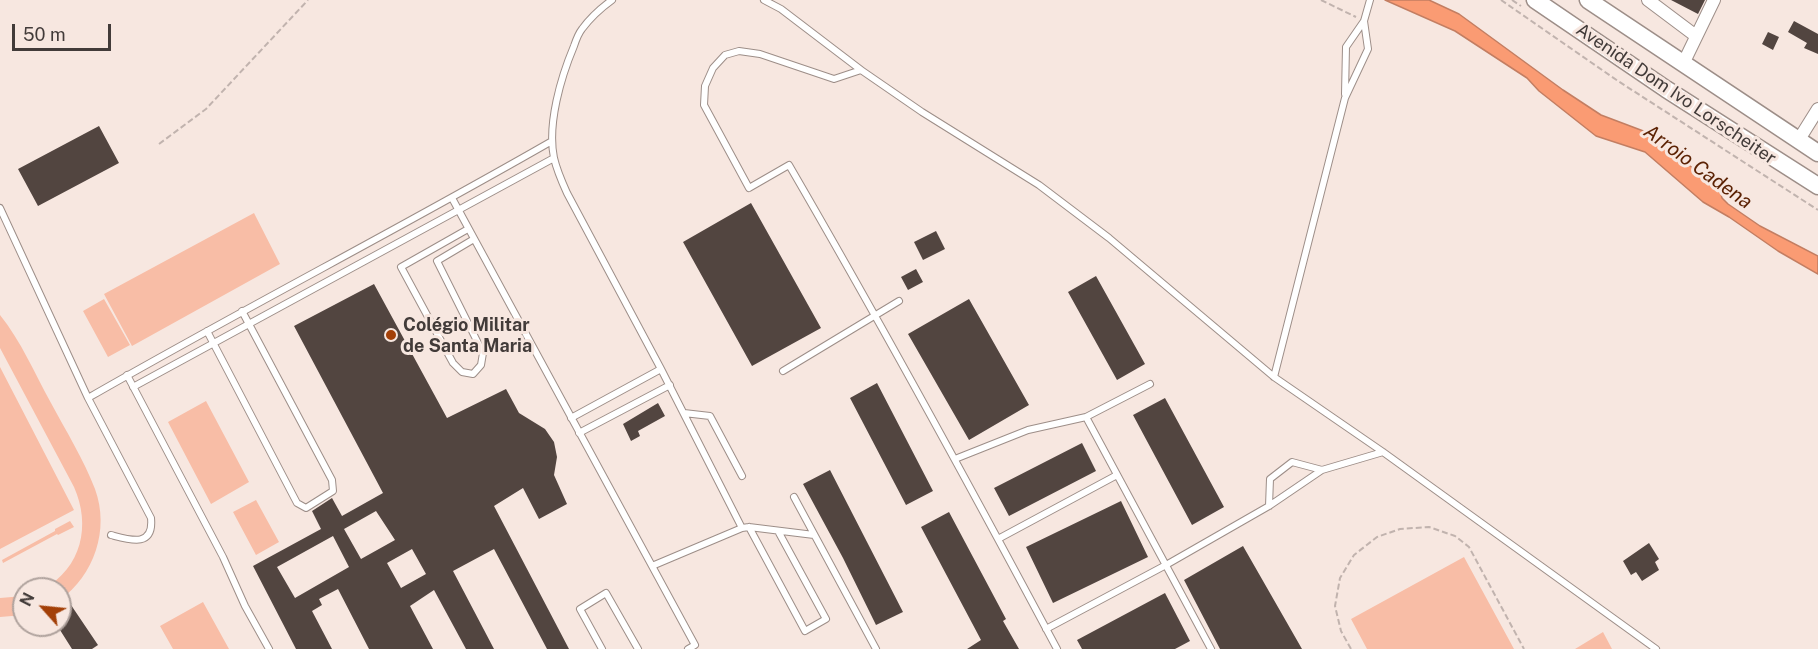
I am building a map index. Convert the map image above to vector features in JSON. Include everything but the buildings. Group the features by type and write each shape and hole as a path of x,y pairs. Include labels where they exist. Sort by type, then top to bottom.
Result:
{"main road":[{"name":"Avenida Dom Ivo Lorscheiter","path":"1535,0 1675,95 1818,186"},
{"name":"Avenida Dom Ivo Lorscheiter","path":"1588,0 1818,153"}],"street":[{"path":"1648,0 1696,36"},
{"path":"1683,64 1714,0"},
{"path":"1798,141 1818,109"}],"lane":[{"path":"612,0 580,30 564,70 552,141 559,176 684,413 805,632 826,619 778,531"},
{"path":"764,0 781,9 861,70 922,112 1039,185 1110,238 1274,376 1656,649"},
{"path":"1345,98 1346,46 1364,21 1369,4"},
{"path":"1274,376 1345,98 1368,48 1364,21"},
{"path":"861,70 834,79 760,54 739,51 725,56 713,68 705,86 704,105 749,188 789,165 876,315 1057,649"},
{"path":"88,398 552,141"},
{"path":"133,387 248,322 554,158"},
{"path":"452,198 695,645 688,649"},
{"path":"0,208 88,398 151,518 152,529 148,536 135,541 111,535"},
{"path":"468,229 401,267 453,363 462,372 472,374 481,365 483,353 437,261 474,239"},
{"path":"783,371 899,302"},
{"path":"207,331 297,502 306,508 333,491 332,480 242,311"},
{"path":"571,418 662,369"},
{"path":"127,375 269,649"},
{"path":"955,459 1028,430 1086,417 1150,384"},
{"path":"579,433 670,385"},
{"path":"684,413 710,416 742,476"},
{"path":"1086,417 1211,649"},
{"path":"1046,629 1166,565 1269,506 1322,470 1383,452"},
{"path":"1269,506 1270,479 1292,462 1322,470"},
{"path":"998,539 1118,475"},
{"path":"794,497 876,649"},
{"path":"652,566 746,527 814,535"},
{"path":"602,649 580,609 606,593 638,649"}],"path":[{"path":"159,144 206,109 308,0"},
{"path":"1321,0 1364,21"},
{"path":"1501,0 1618,81 1818,210"},
{"path":"1351,649 1341,631 1335,606 1340,578 1354,555 1377,537 1400,529 1429,527 1455,536 1469,547 1524,649"}],"shaded area":[{"name":"Arroio Cadena","path":"1385,0 1429,0 1459,14 1601,115 1646,132 1720,189 1722,198 1728,204 1760,226 1818,256 1818,274 1703,202 1645,152 1596,136 1539,91 1527,78 1455,31"},
{"path":"254,213 280,264 132,346 104,294"},
{"path":"104,299 130,345 108,357 83,311"},
{"path":"0,315 21,347 80,456 95,489 101,520 96,550 90,565 72,590 72,577 59,577 67,570 79,544 82,516 79,501 74,487 0,348"},
{"path":"0,367 74,510 0,549"},
{"path":"206,401 249,482 211,504 168,422"},
{"path":"256,500 279,542 256,555 233,512"},
{"path":"70,521 74,527 3,563 2,560"},
{"path":"1464,557 1514,649 1367,649 1351,619"},
{"path":"12,597 12,616 0,617 0,598"},
{"path":"203,602 229,649 173,649 160,626"},
{"path":"1603,632 1612,649 1575,649"}],"place":[{"name":"Colégio Militar de Santa Maria","path":"391,335"}]}
